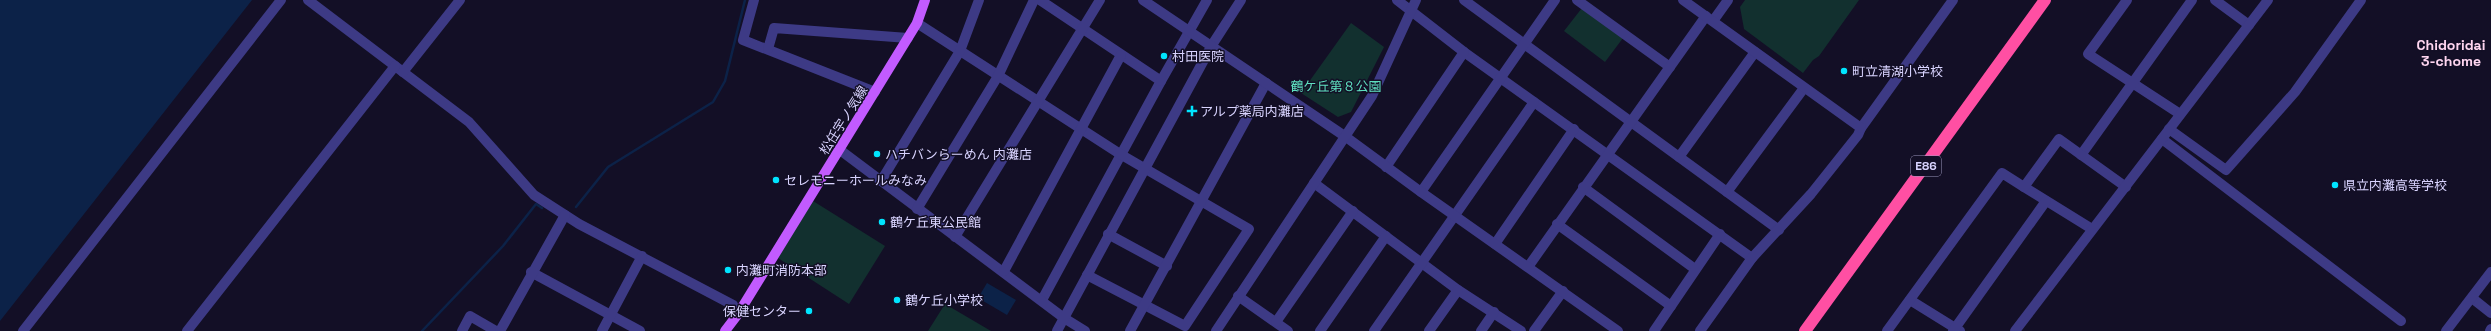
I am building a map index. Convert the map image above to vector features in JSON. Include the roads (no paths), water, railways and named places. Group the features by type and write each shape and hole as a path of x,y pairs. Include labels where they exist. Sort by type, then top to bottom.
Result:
{"highway":[{"name":"E86","path":"1804,331 2045,0"}],"main road":[{"name":"松任宇ノ気線","path":"725,331 738,314 918,23 925,0"}],"street":[{"path":"24,331 281,0"},
{"path":"308,0 469,122 530,192 565,215 733,305 738,314"},
{"path":"187,331 399,69 460,0"},
{"path":"754,0 744,40 875,92"},
{"path":"881,181 960,51 979,0"},
{"path":"917,209 998,76 1034,0"},
{"path":"1040,0 1161,81"},
{"path":"955,237 1100,0"},
{"path":"1143,0 1190,30 1346,137 1421,192 1618,331"},
{"path":"1042,300 1120,154 1207,0"},
{"path":"1057,331 1143,168 1212,45 1241,0"},
{"path":"1397,0 1464,52 1608,153 1752,258"},
{"path":"1216,331 1372,96 1412,12 1416,0"},
{"path":"1464,0 1780,230"},
{"path":"1421,192 1500,76 1555,0"},
{"path":"1577,0 1670,67"},
{"path":"1683,0 1861,128"},
{"path":"1528,267 1670,67 1709,19 1728,0"},
{"path":"1700,331 1752,258 1780,230 1858,135 1861,128 1953,0"},
{"path":"2127,0 2088,54 2180,114"},
{"path":"2080,155 2192,0"},
{"path":"2215,0 2249,25"},
{"path":"2015,331 2268,0"},
{"path":"2169,129 2226,170 2295,92 2361,0"},
{"path":"918,23 1120,154 1249,229 1184,326 1086,275"},
{"path":"768,49 774,28 908,38"},
{"path":"1386,167 1464,52"},
{"path":"1679,157 1755,52"},
{"path":"1004,271 1080,128 1121,55"},
{"path":"1130,331 1146,306 1266,82"},
{"path":"1727,192 1804,88"},
{"path":"1374,331 1534,102"},
{"path":"1495,244 1574,129"},
{"path":"2024,188 2059,139 2126,187"},
{"path":"2162,139 2401,321"},
{"path":"840,150 917,209 1004,271 1064,318 1085,331"},
{"path":"1887,331 2002,173 2092,229"},
{"path":"1314,183 1458,290 1521,331"},
{"path":"1583,188 1695,269"},
{"path":"1910,300 1956,330 2046,201"},
{"path":"1276,322 1353,211"},
{"path":"500,331 531,272 565,215"},
{"path":"1558,224 1671,306"},
{"path":"1108,234 1167,266"},
{"path":"1654,331 1720,234"},
{"path":"1320,331 1386,236"},
{"path":"602,331 642,256"},
{"path":"531,272 640,331"},
{"path":"2446,331 2491,272"},
{"path":"1429,331 1458,290"},
{"path":"1534,331 1563,291"},
{"path":"1238,296 1288,331"},
{"path":"2472,298 2491,313"},
{"path":"1481,331 1494,312"},
{"path":"462,331 470,316 496,331"}],"water":[{"path":"0,0 252,0 0,321"},
{"path":"987,283 1016,300 1007,315 978,298"}],"waterway":[{"path":"576,207 608,167 713,102 725,81 745,0"},
{"path":"422,331 503,246 536,204 542,208"}],"place":[{"name":"村田医院","path":"1164,56"},
{"name":"町立清湖小学校","path":"1844,71"},
{"name":"アルプ薬局内灘店","path":"1192,111"},
{"name":"ハチバンらーめん 内灘店","path":"877,154"},
{"name":"セレモニーホールみなみ","path":"776,180"},
{"name":"県立内灘高等学校","path":"2335,185"},
{"name":"鶴ケ丘東公民館","path":"882,222"},
{"name":"内灘町消防本部","path":"728,270"},
{"name":"鶴ケ丘小学校","path":"897,300"},
{"name":"保健センター","path":"809,311"}],"district":[{"name":"Chidoridai 3-chome","path":"2451,54"}],"park label":[{"name":"鶴ケ丘第８公園","path":"1336,86"}]}
